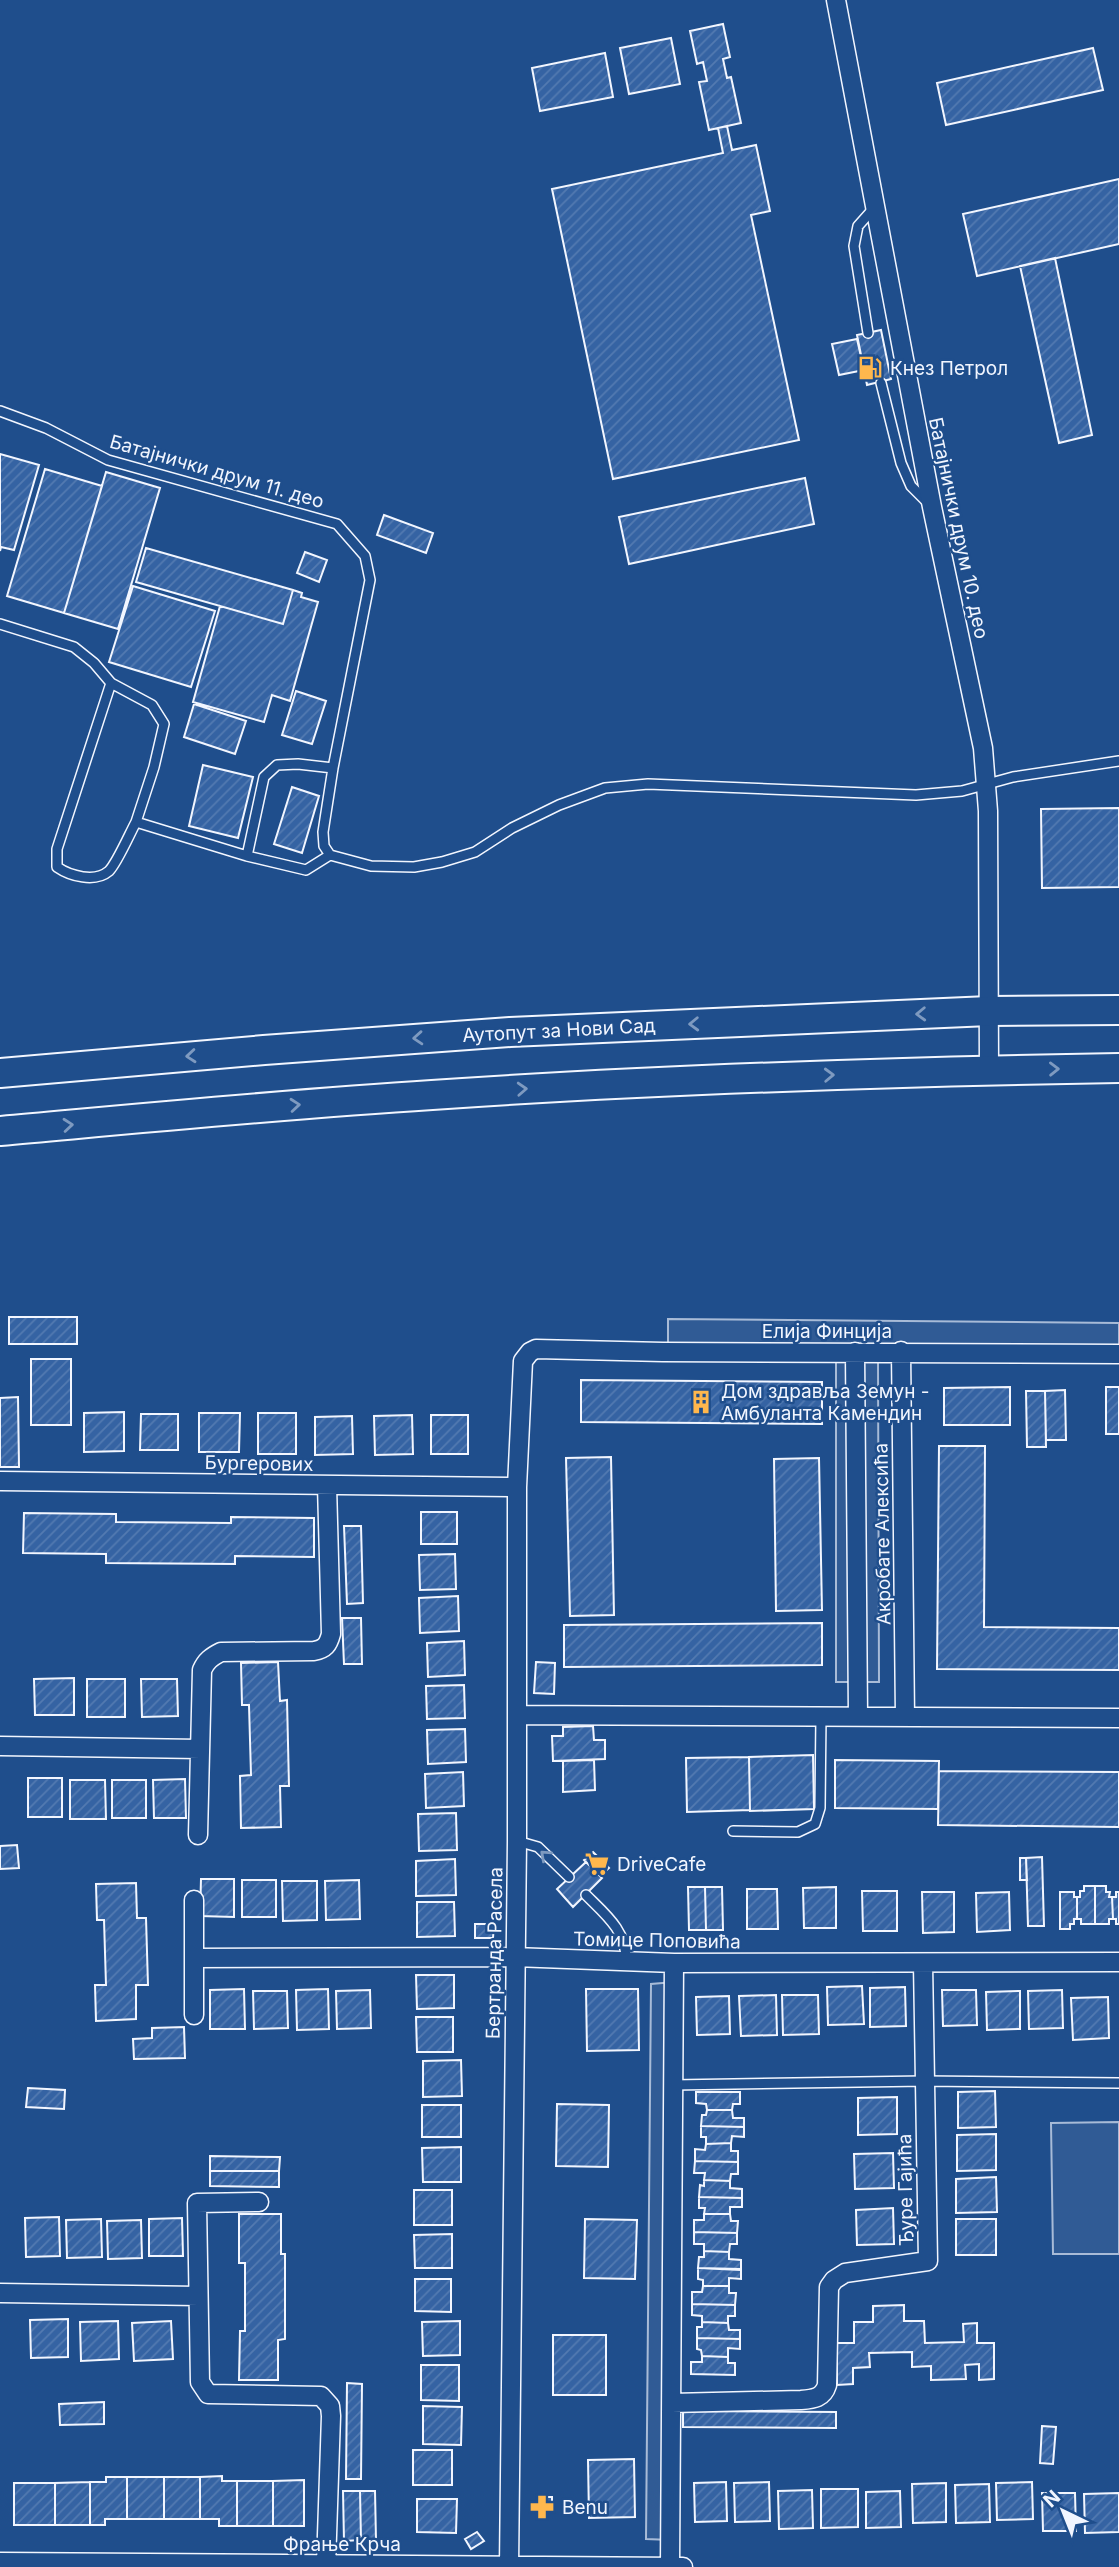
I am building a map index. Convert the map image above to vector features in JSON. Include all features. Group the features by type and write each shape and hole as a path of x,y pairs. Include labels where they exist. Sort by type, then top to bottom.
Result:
{"main road":[{"name":"Аутопут за Нови Сад","path":"0,1073 422,1037 989,1011 1119,1010"},
{"path":"0,1132 432,1094 760,1076 1119,1068"}],"street":[{"name":"Батајнички друм 10. део","path":"836,0 932,507 983,748 986,784 989,1070"},
{"name":"Елија Финција","path":"536,1349 1119,1354"},
{"name":"Бертранда Расела","path":"509,2566 517,1841 517,1487 521,1366 526,1356 536,1349"},
{"name":"Акробате Алексића","path":"901,1351 905,1717"},
{"name":"Акробате Алексића","path":"855,1352 858,1716"},
{"name":"Бургерових","path":"0,1481 517,1487"},
{"path":"198,1835 202,1670 211,1657 221,1652 314,1651 323,1650 328,1643 331,1634 327,1485"},
{"path":"517,1715 1119,1718"},
{"path":"0,1746 200,1749"},
{"path":"194,1900 194,2015"},
{"name":"Томице Поповића","path":"194,1958 514,1957 674,1963 1119,1962"},
{"path":"670,2567 674,1963"},
{"name":"Ђуре Гајића","path":"672,2403 818,2398 827,2385 829,2287 834,2280 845,2273 928,2261 923,1963"},
{"path":"259,2202 197,2203 200,2382 208,2394 321,2396 330,2406 326,2565"},
{"path":"0,2293 198,2296"},
{"name":"Фрање Крча","path":"0,2562 683,2567"}],"lane":[{"path":"868,333 854,246 858,226 874,208"},
{"path":"881,383 901,463 912,486 932,507"},
{"name":"Батајнички друм 11. део","path":"0,411 46,428 108,460 337,524 365,556 370,580 323,832 324,846 330,855"},
{"path":"0,624 74,647 94,663 111,683 152,705 163,724 154,767 136,822 108,871 92,878 65,873 57,867 57,849 111,683"},
{"path":"136,822 247,856 306,870 330,855 371,866 414,867 475,852 512,828 558,805 605,788 648,784 916,795 962,791 1013,777 1119,761"},
{"path":"247,856 264,777 277,765 333,768"},
{"path":"733,1831 798,1832 815,1824 820,1808 821,1716"},
{"path":"517,1841 538,1847 569,1877"},
{"path":"586,1895 621,1933 626,1961"},
{"path":"673,2085 924,2081 1119,2083"}],"shaded area":[{"path":"668,1319 1119,1323 1119,1350 668,1348"},
{"path":"836,1357 878,1357 879,1682 836,1682"},
{"path":"674,1982 671,2540 646,2539 651,1984"},
{"path":"1119,2122 1119,2254 1053,2254 1051,2123"}],"building":[{"path":"723,24 730,57 723,59 727,78 731,77 741,123 709,130 699,82 707,81 703,62 697,64 690,31"},
{"path":"671,38 680,84 629,94 620,48"},
{"path":"1093,48 1103,90 946,125 937,83"},
{"path":"605,53 613,97 540,111 532,68"},
{"path":"727,126 732,150 756,145 770,211 751,215 799,440 613,479 552,189 723,153 718,128"},
{"path":"1119,179 1119,244 977,276 963,214"},
{"path":"1055,258 1092,435 1059,443 1020,266"},
{"path":"881,330 891,379 867,385 857,335"},
{"path":"857,339 864,370 839,375 832,344"},
{"path":"0,454 39,465 14,550 1,547 0,551"},
{"path":"45,469 102,486 64,613 7,596"},
{"path":"106,472 160,488 118,629 64,613"},
{"path":"805,478 814,524 629,564 619,517"},
{"path":"384,515 433,533 426,553 377,535"},
{"path":"146,548 293,590 283,624 136,582"},
{"path":"305,552 327,560 319,582 297,573"},
{"path":"133,586 215,611 191,687 109,662"},
{"path":"293,590 302,593 301,597 318,602 290,701 272,695 264,722 193,702 220,606 283,624"},
{"path":"296,691 326,701 312,744 282,735"},
{"path":"194,704 246,721 235,754 184,737"},
{"path":"203,765 253,777 238,838 189,826"},
{"path":"292,787 319,796 302,853 274,844"},
{"path":"1119,808 1119,887 1042,888 1041,809"},
{"path":"9,1317 77,1317 77,1344 9,1344"},
{"path":"31,1359 71,1359 71,1425 31,1425"},
{"name":"Дом здравља Земун - Амбуланта Камендин","path":"581,1380 822,1382 822,1424 581,1422"},
{"path":"1010,1387 1010,1425 944,1425 944,1388"},
{"path":"1106,1387 1119,1387 1119,1434 1106,1434"},
{"path":"1065,1390 1066,1440 1046,1440 1045,1391"},
{"path":"1026,1391 1045,1391 1046,1447 1027,1447"},
{"path":"18,1397 19,1467 0,1467 0,1398"},
{"path":"124,1412 124,1451 84,1452 84,1413"},
{"path":"199,1413 240,1413 239,1452 199,1452"},
{"path":"258,1413 296,1413 296,1454 258,1454"},
{"path":"141,1414 178,1414 178,1450 140,1450"},
{"path":"412,1415 413,1454 375,1455 374,1416"},
{"path":"431,1415 468,1415 468,1454 431,1454"},
{"path":"352,1416 353,1454 315,1455 315,1417"},
{"path":"939,1446 985,1446 984,1627 1119,1628 1119,1670 937,1669"},
{"path":"611,1457 614,1615 570,1616 566,1458"},
{"path":"819,1458 822,1610 776,1611 774,1459"},
{"path":"421,1512 457,1512 457,1544 421,1544"},
{"path":"24,1513 116,1514 116,1522 231,1523 231,1517 314,1518 314,1557 235,1556 235,1564 106,1563 106,1554 23,1553"},
{"path":"344,1526 361,1526 363,1603 347,1604"},
{"path":"455,1554 456,1589 420,1590 419,1555"},
{"path":"458,1596 459,1631 420,1633 419,1598"},
{"path":"342,1618 361,1618 362,1664 344,1664"},
{"path":"822,1623 822,1665 564,1667 564,1625"},
{"path":"464,1641 465,1675 428,1677 427,1643"},
{"path":"278,1662 280,1701 287,1700 289,1786 280,1786 281,1827 241,1828 240,1776 251,1775 249,1705 242,1705 241,1663"},
{"path":"536,1662 555,1663 554,1694 534,1693"},
{"path":"74,1678 74,1715 35,1715 34,1679"},
{"path":"87,1679 125,1679 125,1717 87,1717"},
{"path":"141,1679 177,1679 178,1716 142,1717"},
{"path":"464,1685 465,1718 427,1719 426,1686"},
{"path":"593,1726 594,1740 605,1740 605,1759 553,1761 552,1736 563,1736 563,1727"},
{"path":"465,1729 466,1762 428,1764 427,1730"},
{"path":"813,1755 814,1809 750,1811 749,1757"},
{"path":"749,1757 750,1810 687,1812 686,1758"},
{"path":"594,1760 595,1790 563,1792 563,1761"},
{"path":"835,1760 939,1761 938,1809 835,1808"},
{"path":"939,1771 1119,1772 1119,1827 938,1825"},
{"path":"463,1772 464,1806 426,1808 425,1774"},
{"path":"28,1778 62,1778 62,1817 28,1817"},
{"path":"185,1779 186,1818 154,1818 153,1780"},
{"path":"70,1780 105,1780 106,1819 70,1819"},
{"path":"112,1780 146,1780 146,1818 112,1818"},
{"path":"456,1813 457,1850 419,1851 418,1814"},
{"path":"17,1845 19,1868 0,1869 0,1846"},
{"path":"593,1852 609,1868 600,1876 584,1860"},
{"path":"1042,1857 1044,1926 1028,1926 1026,1858"},
{"path":"1020,1858 1026,1858 1027,1880 1020,1880"},
{"path":"455,1859 456,1895 416,1896 416,1861"},
{"path":"586,1862 602,1878 573,1907 557,1889"},
{"path":"201,1879 234,1879 234,1917 200,1916"},
{"path":"242,1880 276,1880 276,1917 242,1917"},
{"path":"359,1880 360,1919 326,1920 325,1881"},
{"path":"282,1881 317,1881 317,1920 283,1921"},
{"path":"136,1883 137,1918 146,1918 148,1985 136,1985 136,2019 96,2021 95,1985 106,1985 104,1920 97,1920 96,1884"},
{"path":"1084,1886 1095,1886 1095,1924 1081,1924 1081,1919 1077,1919 1077,1897 1080,1897 1080,1891 1084,1891"},
{"path":"1095,1886 1106,1886 1106,1892 1110,1892 1109,1897 1112,1897 1113,1919 1109,1919 1109,1924 1095,1924"},
{"path":"688,1887 705,1887 706,1930 689,1930"},
{"path":"705,1887 722,1887 723,1930 706,1930"},
{"path":"836,1887 836,1928 804,1928 803,1888"},
{"path":"747,1889 777,1889 778,1929 747,1929"},
{"path":"862,1891 897,1891 897,1931 863,1931"},
{"path":"922,1892 954,1892 954,1932 923,1933"},
{"path":"1009,1892 1010,1930 977,1932 976,1893"},
{"path":"1060,1892 1074,1892 1074,1897 1077,1897 1077,1919 1074,1919 1074,1924 1070,1924 1070,1929 1060,1929"},
{"path":"1116,1892 1119,1892 1119,1924 1113,1919 1112,1897 1116,1897"},
{"path":"417,1902 454,1902 455,1936 417,1937"},
{"path":"475,1924 494,1924 493,1938 475,1938"},
{"path":"416,1975 454,1975 454,2008 417,2009"},
{"path":"862,1986 864,2024 828,2025 827,1987"},
{"path":"905,1987 906,2026 870,2027 870,1988"},
{"path":"244,1989 245,2029 210,2029 210,1990"},
{"path":"328,1989 329,2029 297,2030 296,1990"},
{"path":"586,1989 638,1989 639,2050 587,2051"},
{"path":"370,1990 371,2028 337,2029 336,1991"},
{"path":"942,1990 976,1990 977,2025 943,2026"},
{"path":"1062,1990 1063,2028 1029,2029 1028,1991"},
{"path":"253,1991 287,1991 288,2028 254,2029"},
{"path":"1020,1991 1020,2029 987,2030 986,1992"},
{"path":"776,1995 777,2035 741,2036 739,1996"},
{"path":"782,1995 818,1995 819,2034 783,2035"},
{"path":"729,1996 730,2034 697,2035 696,1997"},
{"path":"1108,1997 1109,2038 1073,2040 1071,1998"},
{"path":"416,2017 453,2017 453,2052 417,2052"},
{"path":"184,2027 185,2058 134,2059 133,2039 152,2038 152,2028"},
{"path":"461,2060 462,2096 423,2097 423,2061"},
{"path":"28,2088 65,2090 64,2109 26,2107"},
{"path":"995,2091 996,2127 958,2128 958,2092"},
{"path":"696,2092 740,2092 740,2104 733,2104 732,2110 707,2110 706,2104 696,2103"},
{"path":"897,2097 897,2134 858,2135 858,2098"},
{"path":"557,2104 609,2105 608,2167 556,2166"},
{"path":"422,2105 461,2105 461,2137 422,2137"},
{"path":"707,2110 732,2110 733,2118 744,2118 744,2127 701,2126 702,2115 706,2115"},
{"path":"701,2126 744,2127 744,2137 732,2136 731,2143 706,2144 706,2137 701,2137"},
{"path":"996,2134 996,2170 957,2171 957,2135"},
{"path":"731,2143 731,2151 738,2151 738,2162 695,2161 695,2149 705,2150 706,2144"},
{"path":"461,2147 461,2182 423,2182 422,2148"},
{"path":"893,2153 894,2188 855,2189 854,2154"},
{"path":"210,2156 280,2157 279,2171 210,2171"},
{"path":"695,2161 738,2162 738,2174 731,2174 730,2181 704,2180 705,2173 694,2173"},
{"path":"210,2171 279,2171 279,2187 210,2186"},
{"path":"996,2177 997,2212 956,2213 956,2179"},
{"path":"704,2180 730,2181 730,2188 742,2189 742,2198 699,2197 700,2185 704,2186"},
{"path":"414,2190 452,2190 452,2225 414,2225"},
{"path":"699,2197 742,2198 742,2207 730,2207 730,2214 704,2214 705,2208 699,2208"},
{"path":"893,2208 894,2244 857,2245 856,2210"},
{"path":"239,2214 281,2214 281,2254 285,2254 285,2339 278,2340 278,2380 239,2380 240,2331 245,2331 245,2263 239,2263"},
{"path":"704,2214 730,2214 731,2221 738,2221 737,2233 694,2232 694,2220 704,2220"},
{"path":"59,2217 60,2256 26,2257 25,2218"},
{"path":"182,2218 183,2256 149,2256 149,2219"},
{"path":"101,2219 102,2257 67,2258 66,2220"},
{"path":"585,2219 637,2220 635,2279 584,2278"},
{"path":"956,2219 996,2219 996,2255 956,2255"},
{"path":"141,2220 142,2258 108,2259 107,2221"},
{"path":"694,2232 737,2233 737,2244 730,2244 729,2252 704,2251 704,2244 694,2244"},
{"path":"452,2234 452,2268 415,2268 414,2235"},
{"path":"704,2251 729,2252 729,2259 741,2260 741,2269 698,2268 699,2257 704,2257"},
{"path":"698,2268 741,2270 741,2279 729,2278 729,2286 703,2286 703,2280 698,2279"},
{"path":"415,2279 451,2279 451,2312 415,2311"},
{"path":"703,2286 729,2286 729,2293 736,2293 735,2305 692,2304 692,2292 702,2292"},
{"path":"692,2304 735,2305 735,2316 728,2316 728,2323 702,2322 702,2316 692,2315"},
{"path":"904,2305 904,2321 924,2321 925,2343 964,2342 963,2324 977,2323 977,2343 994,2343 994,2379 979,2380 979,2364 965,2365 966,2379 931,2380 931,2366 912,2367 912,2352 869,2353 870,2367 853,2368 853,2384 837,2385 837,2343 854,2343 854,2322 873,2322 873,2306"},
{"path":"68,2319 68,2357 31,2358 30,2320"},
{"path":"118,2321 119,2359 81,2361 80,2322"},
{"path":"171,2321 173,2359 134,2361 132,2323"},
{"path":"460,2321 460,2355 423,2356 422,2322"},
{"path":"702,2322 728,2323 729,2330 740,2330 740,2339 697,2338 697,2327 702,2327"},
{"path":"553,2335 606,2335 606,2395 553,2395"},
{"path":"697,2338 740,2339 740,2349 728,2348 728,2357 702,2356 701,2350 697,2349"},
{"path":"702,2356 728,2357 728,2363 735,2363 735,2375 691,2374 691,2362 702,2362"},
{"path":"421,2365 459,2365 459,2401 421,2400"},
{"path":"347,2383 362,2384 361,2479 346,2479"},
{"path":"104,2402 104,2424 60,2425 59,2404"},
{"path":"423,2406 462,2407 461,2445 423,2444"},
{"path":"683,2411 836,2412 836,2428 683,2427"},
{"path":"1042,2426 1056,2427 1053,2464 1040,2463"},
{"path":"413,2450 452,2450 452,2485 413,2485"},
{"path":"634,2459 635,2517 589,2518 588,2460"},
{"path":"222,2476 222,2481 237,2481 237,2526 219,2526 219,2519 200,2519 200,2477"},
{"path":"106,2477 127,2477 127,2519 105,2519 105,2525 90,2525 90,2482 106,2482"},
{"path":"127,2477 164,2477 164,2519 127,2519"},
{"path":"164,2477 200,2477 200,2519 164,2519"},
{"path":"304,2480 304,2526 273,2526 273,2481"},
{"path":"237,2481 273,2481 273,2526 237,2526"},
{"path":"90,2482 90,2525 55,2525 55,2483"},
{"path":"726,2482 727,2521 695,2522 694,2483"},
{"path":"769,2482 770,2521 735,2522 734,2483"},
{"path":"1032,2482 1033,2519 997,2520 996,2483"},
{"path":"14,2483 55,2483 55,2525 14,2525"},
{"path":"946,2483 946,2522 913,2523 912,2484"},
{"path":"989,2484 990,2522 956,2523 955,2485"},
{"path":"821,2489 858,2489 858,2527 821,2528"},
{"path":"812,2490 813,2528 779,2529 778,2491"},
{"path":"343,2491 360,2491 361,2540 344,2541"},
{"path":"360,2491 375,2491 376,2540 361,2540"},
{"path":"900,2491 901,2527 866,2528 866,2492"},
{"path":"1042,2493 1075,2493 1076,2531 1043,2531"},
{"path":"1119,2493 1119,2532 1085,2533 1084,2494"},
{"path":"538,2497 552,2497 552,2510 538,2510"},
{"path":"417,2499 457,2499 456,2533 417,2532"},
{"path":"477,2532 484,2541 471,2549 465,2539"}],"place":[{"name":"Кнез Петрол","path":"870,368"},
{"name":"Дом здравља Земун - Амбуланта Камендин","path":"701,1402"},
{"name":"DriveCafe","path":"597,1864"},
{"name":"Benu","path":"542,2507"}]}
